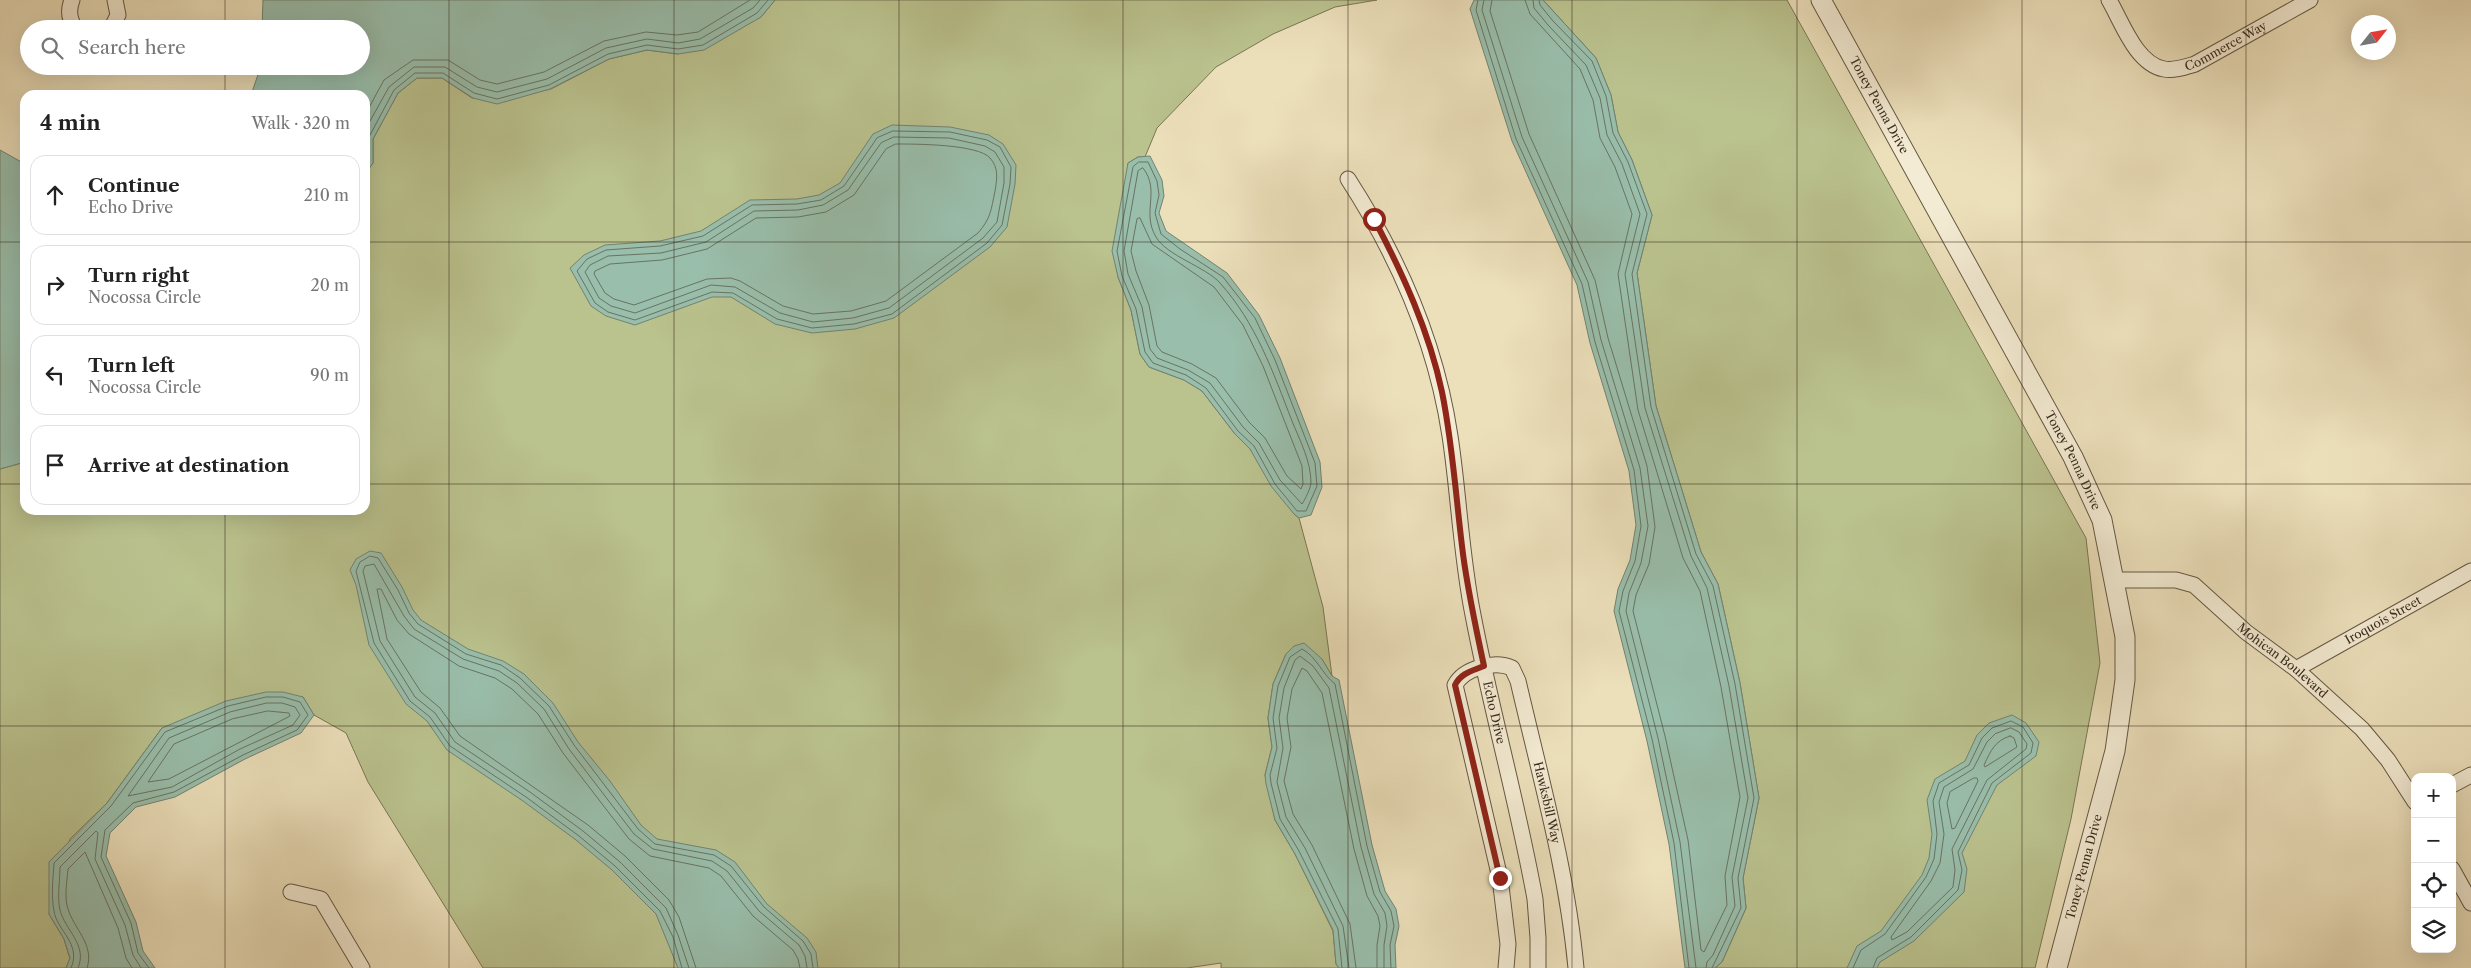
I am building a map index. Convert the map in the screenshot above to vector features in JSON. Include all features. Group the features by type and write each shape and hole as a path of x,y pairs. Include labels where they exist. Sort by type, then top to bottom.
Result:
{"street":[{"path":"71,20 69,10 72,0"},
{"path":"115,0 118,16 116,20"},
{"name":"Toney Penna Drive","path":"1821,0 2074,457 2102,520 2125,637 2125,680 2115,751 2057,968"},
{"name":"Commerce Way","path":"2109,0 2139,52 2151,63 2164,69 2178,69 2195,64 2310,0"},
{"name":"Echo Drive","path":"1348,179 1374,219 1396,260 1430,346 1450,436 1463,554 1473,615 1535,899 1538,968"},
{"name":"Iroquois Street","path":"2296,669 2471,571"},
{"name":"Mohican Boulevard","path":"2114,580 2176,580 2194,585 2246,632 2296,669 2362,729 2388,760 2411,796"},
{"name":"Hawksbill Way","path":"1484,666 1505,665 1512,668 1518,681 1560,860 1568,903 1576,968"},
{"path":"1484,666 1465,674 1459,678 1455,685 1500,878 1508,944 1506,968"},
{"path":"2456,784 2471,775"},
{"path":"2456,876 2471,903"},
{"path":"291,892 321,899 362,968"}],"shaded area":[{"path":"775,0 1377,0 1335,7 1273,34 1216,67 1157,128 1145,157 1138,157 1128,163 1118,277 1131,310 1140,354 1149,367 1184,380 1202,391 1235,434 1250,449 1294,514 1299,518 1323,607 1332,676 1322,659 1286,654 1273,684 1268,718 1272,747 1265,775 1275,820 1295,854 1333,931 1336,964 1339,968 1221,968 1221,963 1187,968 483,968 368,782 346,733 314,715 303,697 162,728 107,803 70,839 49,914 64,939 70,959 66,968 0,968 0,469 20,463 20,515 370,515 370,167 373,163 373,139 398,93 417,78 442,78 472,98 532,93 551,89 609,59 647,50 678,54 761,17"},
{"path":"1543,0 1787,0 2086,538 2100,663 2071,819 2035,968 1715,968 1722,962 1746,908 1743,878 1759,798 1740,683 1718,584 1701,552 1656,406 1637,273 1652,215 1632,160 1618,132 1611,95 1596,58"}],"water":[{"path":"263,0 775,0 761,17 704,50 678,54 647,50 609,59 550,89 497,104 473,98 442,78 417,78 398,93 373,139 373,163 370,167 370,90 253,90 258,75 370,75 370,20 262,20"},
{"path":"1474,0 1543,0 1596,58 1611,95 1618,132 1632,160 1652,215 1637,273 1656,406 1701,552 1718,584 1740,683 1759,798 1743,878 1746,908 1722,962 1715,968 1685,968 1669,844 1647,741 1614,611 1618,589 1630,560 1636,525 1629,471 1590,343 1577,285 1512,141 1470,9"},
{"path":"892,125 950,127 989,135 1003,144 1016,165 1015,184 1007,227 990,247 894,318 855,329 812,333 775,324 731,297 712,297 635,325 606,316 591,306 570,268 584,255 605,245 660,241 701,231 750,200 797,199 819,195 840,183 873,134"},
{"path":"0,150 20,161 20,463 0,469"},
{"path":"1150,156 1162,180 1164,196 1159,213 1166,231 1227,273 1259,315 1280,358 1320,462 1322,487 1311,515 1299,518 1294,514 1271,486 1250,449 1235,434 1202,391 1184,380 1149,367 1140,354 1131,310 1118,277 1112,251 1128,163 1138,157"},
{"path":"370,551 381,553 402,587 413,610 421,620 468,649 503,661 524,674 553,703 578,742 610,781 641,825 657,839 716,850 735,862 767,904 807,938 816,952 818,968 678,968 656,914 612,870 576,840 523,801 447,750 427,721 406,704 369,645 356,585 350,570 356,559"},
{"path":"1304,643 1322,659 1332,676 1339,680 1372,845 1385,891 1396,909 1399,926 1395,945 1396,968 1339,968 1336,964 1333,930 1295,854 1275,820 1265,775 1272,747 1268,718 1273,684 1286,654 1294,646"},
{"path":"266,692 283,692 303,697 314,715 301,733 245,759 175,797 136,807 110,833 106,856 136,922 143,951 155,968 66,968 70,958 64,939 49,914 49,862 107,803 162,728 226,701"},
{"path":"2012,715 2026,723 2039,742 2036,756 1997,785 1962,853 1967,869 1964,892 1914,941 1880,962 1877,968 1847,968 1857,946 1881,931 1922,875 1929,858 1932,834 1927,800 1935,779 1965,761 1977,735 1989,723"}],"route":[{"path":"1374,219 1396,260 1414,302 1430,346 1442,390 1450,436 1463,554 1484,666 1465,674 1459,678 1455,685 1500,878"}]}
